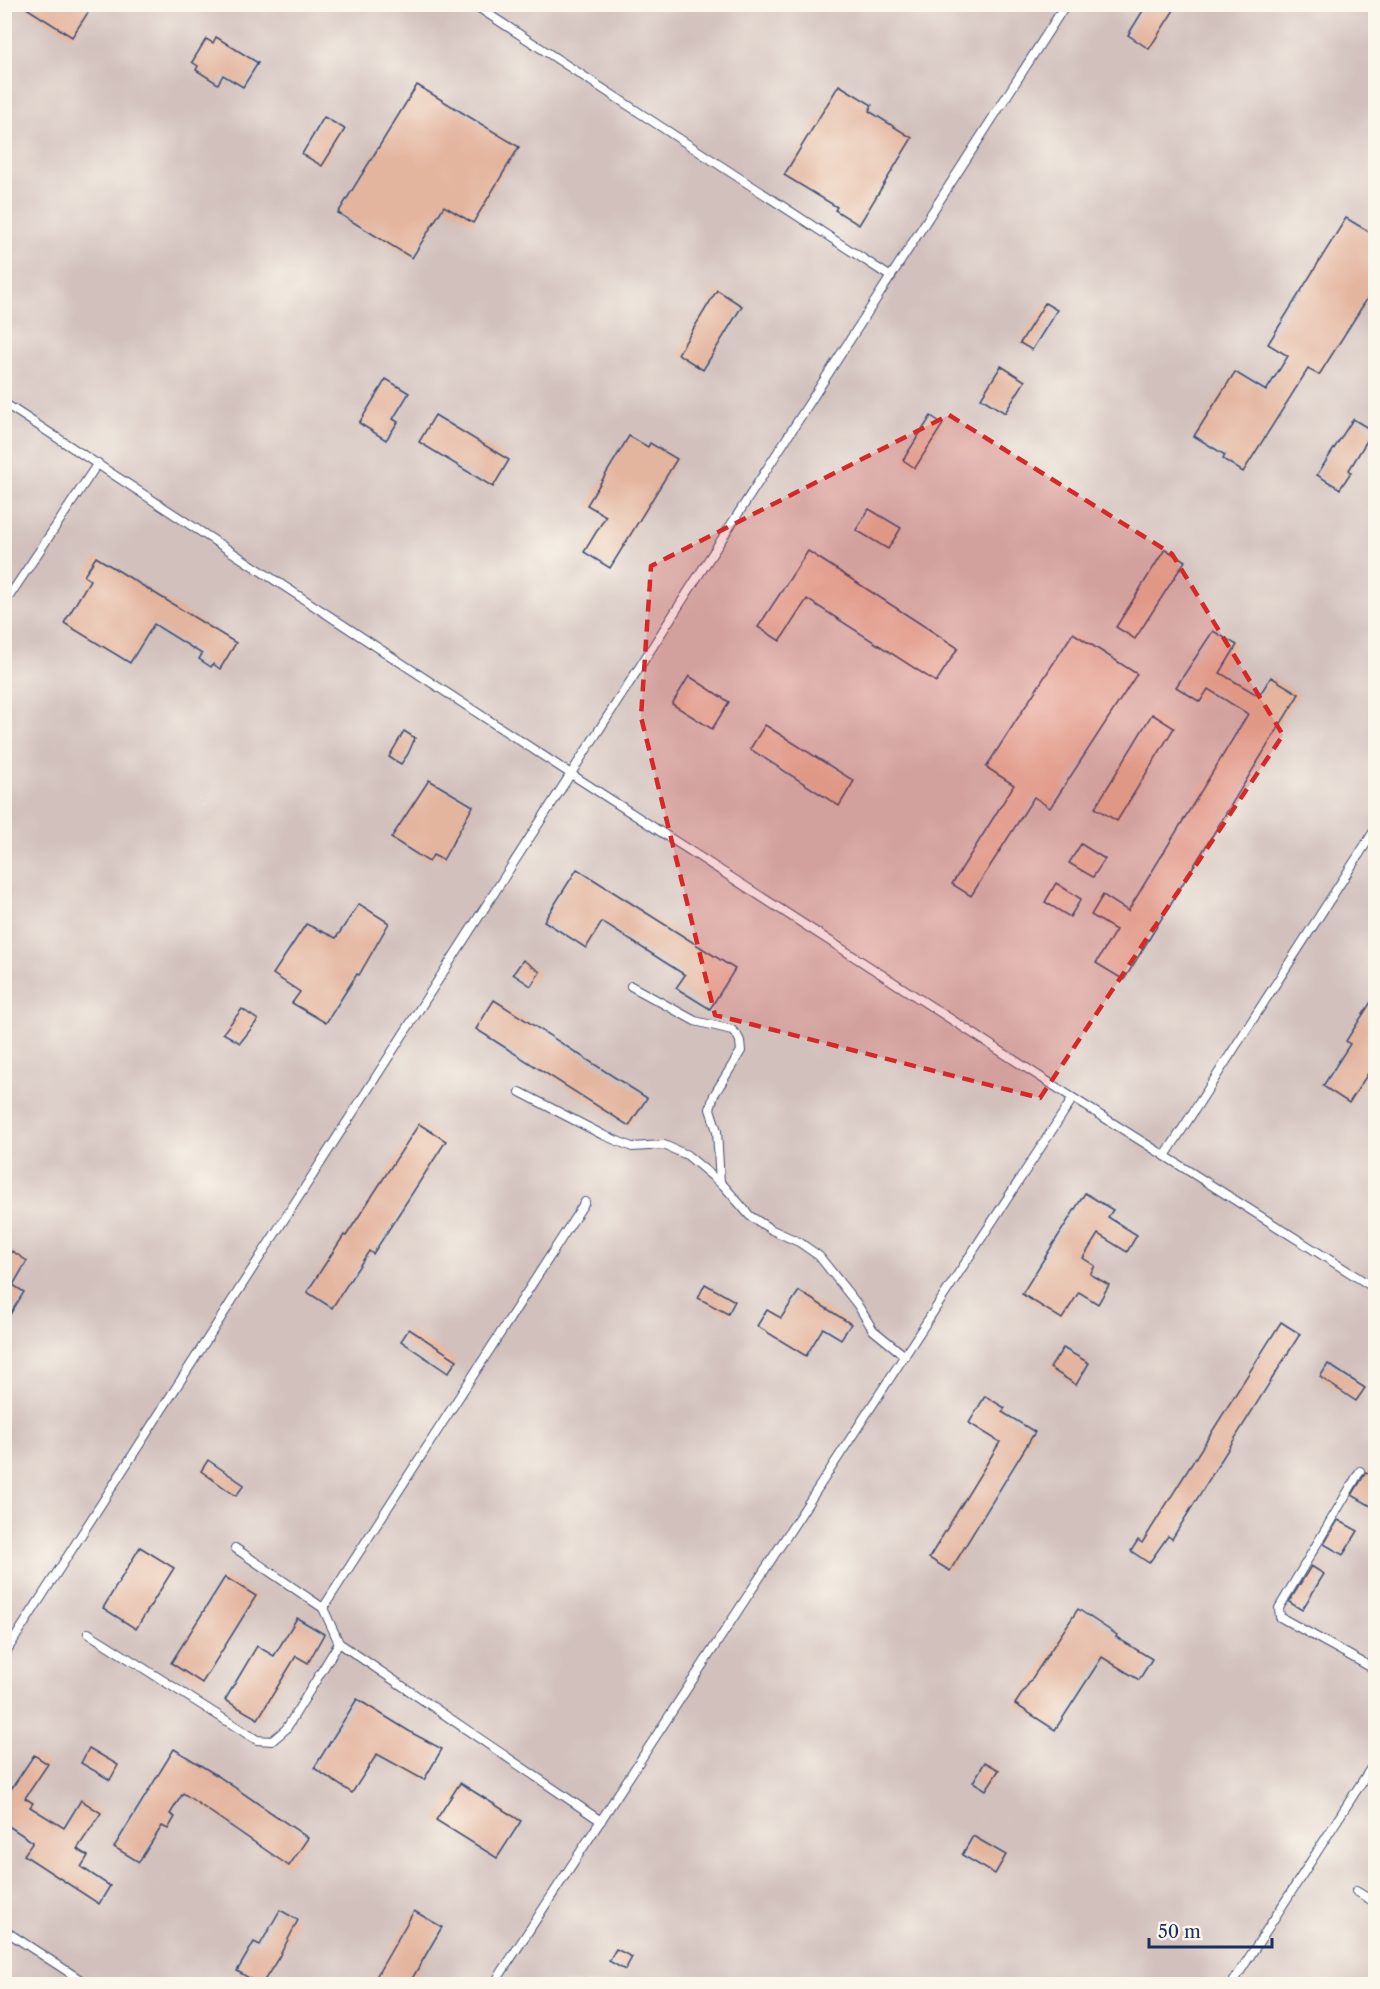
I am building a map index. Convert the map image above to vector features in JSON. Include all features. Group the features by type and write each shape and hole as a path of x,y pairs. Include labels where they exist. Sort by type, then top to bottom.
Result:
{"lane":[{"path":"473,4 891,277"},
{"path":"4,1655 1066,4"},
{"path":"4,403 1073,1098 1376,1289"},
{"path":"4,604 98,463"},
{"path":"1165,1156 1376,828"},
{"path":"631,986 694,1021 732,1030 740,1041 741,1051 714,1095 710,1109 717,1131 720,1183"},
{"path":"520,1092 603,1135 632,1147 664,1145 687,1155 720,1183 750,1216 772,1230 799,1242 819,1256 857,1304 873,1330 905,1356"},
{"path":"494,1984 1073,1098"},
{"path":"323,1608 585,1202"},
{"path":"1360,1471 1279,1608 1280,1617 1376,1670"},
{"path":"235,1548 323,1608 339,1643 601,1821"},
{"path":"88,1633 257,1740 272,1741 286,1729 339,1643"},
{"path":"1233,1984 1376,1760"},
{"path":"1356,1891 1376,1903"},
{"path":"4,1930 87,1984"}],"highlighted area":[{"path":"949,415 1172,554 1283,735 1040,1098 715,1015 641,717 651,566"}],"shaded area":[{"path":"5,5 1375,5 1375,1984 5,1984"}],"building":[{"path":"20,4 79,4 89,11 72,37"},
{"path":"1147,4 1165,4 1174,10 1149,49 1128,35"},
{"path":"216,37 258,63 243,87 223,75 218,84 196,70 198,66 192,62 206,39 213,43"},
{"path":"417,85 519,147 473,223 444,206 412,258 338,213"},
{"path":"839,85 872,105 869,111 912,138 859,225 835,210 837,207 784,175"},
{"path":"324,117 345,129 322,166 302,154"},
{"path":"1346,218 1376,236 1376,285 1319,375 1308,369 1243,472 1223,459 1225,455 1194,436 1235,372 1266,391 1288,356 1268,344"},
{"path":"717,290 742,306 703,370 678,354"},
{"path":"1045,303 1057,310 1032,350 1020,343"},
{"path":"1001,366 1025,381 1005,413 981,398"},
{"path":"386,379 409,393 393,419 398,422 386,440 359,423"},
{"path":"435,415 509,460 493,487 419,442"},
{"path":"931,416 943,424 915,468 903,460"},
{"path":"1353,419 1373,431 1340,489 1317,475"},
{"path":"629,436 648,447 650,443 677,459 610,568 584,552 606,516 587,505"},
{"path":"869,509 901,528 888,549 856,530"},
{"path":"1165,549 1185,561 1135,639 1116,627"},
{"path":"808,551 958,648 936,682 807,599 780,641 758,627"},
{"path":"96,557 236,643 220,669 213,664 211,667 199,659 202,654 154,624 130,663 64,623 90,580 84,576"},
{"path":"1213,631 1237,645 1220,673 1259,696 1271,677 1299,694 1124,980 1096,963 1116,930 1091,915 1103,895 1128,911 1248,714 1208,689 1200,702 1176,687"},
{"path":"1073,633 1137,674 1050,808 1034,797 971,896 952,884 1014,785 986,767"},
{"path":"689,676 729,702 712,729 672,704"},
{"path":"1152,714 1174,728 1117,821 1095,808"},
{"path":"765,725 854,781 839,806 750,749"},
{"path":"404,731 415,738 401,764 389,757"},
{"path":"429,780 473,806 443,860 433,855 429,862 391,838"},
{"path":"1081,844 1105,859 1093,877 1069,863"},
{"path":"577,869 735,969 710,1009 676,988 685,975 602,922 586,948 544,921"},
{"path":"1056,883 1081,899 1070,917 1045,902"},
{"path":"359,904 389,923 359,975 357,974 326,1023 292,1003 300,992 273,974 306,924 336,938"},
{"path":"523,960 540,972 531,986 513,974"},
{"path":"1376,994 1376,1061 1349,1103 1323,1086 1350,1044 1346,1041"},
{"path":"494,1000 647,1098 629,1126 476,1029"},
{"path":"242,1009 258,1020 240,1043 223,1033"},
{"path":"419,1124 446,1141 373,1254 369,1251 332,1308 307,1292"},
{"path":"1085,1193 1113,1210 1108,1217 1137,1235 1127,1252 1098,1234 1083,1258 1095,1266 1090,1274 1109,1285 1098,1304 1079,1292 1062,1319 1022,1294"},
{"path":"12,1251 27,1261 13,1285 24,1292 4,1324 4,1263"},
{"path":"705,1284 735,1301 728,1314 698,1298"},
{"path":"799,1291 851,1324 841,1339 823,1328 806,1356 757,1326 767,1310 781,1318"},
{"path":"1281,1322 1300,1334 1172,1539 1168,1536 1149,1563 1131,1551 1138,1540 1142,1543"},
{"path":"409,1329 457,1360 448,1373 401,1341"},
{"path":"1063,1348 1089,1363 1076,1385 1050,1368"},
{"path":"1328,1364 1365,1388 1356,1401 1320,1377"},
{"path":"985,1396 1005,1408 1002,1412 1035,1432 950,1571 929,1558 1000,1442 969,1423"},
{"path":"208,1460 244,1485 236,1496 201,1471"},
{"path":"1366,1472 1376,1478 1376,1509 1352,1495"},
{"path":"1338,1520 1358,1531 1343,1555 1324,1544"},
{"path":"140,1547 174,1568 136,1629 103,1608"},
{"path":"1311,1566 1324,1574 1302,1610 1289,1602"},
{"path":"225,1577 256,1596 202,1683 171,1663"},
{"path":"1078,1609 1117,1635 1116,1637 1152,1659 1139,1680 1102,1657 1055,1730 1015,1704"},
{"path":"297,1618 324,1634 308,1663 296,1656 258,1719 225,1700 257,1646 274,1656"},
{"path":"357,1699 442,1749 424,1780 377,1754 352,1793 314,1768"},
{"path":"89,1748 118,1765 110,1780 81,1763"},
{"path":"174,1749 218,1776 308,1838 289,1866 183,1793 170,1814 175,1817 168,1829 162,1826 139,1862 114,1847"},
{"path":"34,1755 48,1764 25,1798 33,1803 30,1807 64,1828 81,1800 101,1813 77,1849 88,1856 81,1867 110,1886 99,1904 24,1855 33,1842 4,1823 4,1783 12,1788"},
{"path":"985,1762 999,1770 986,1790 973,1782"},
{"path":"460,1783 521,1821 497,1858 436,1820"},
{"path":"973,1836 1006,1855 995,1874 962,1855"},
{"path":"280,1910 298,1920 279,1957 262,1984 259,1984 237,1971 254,1942 260,1945"},
{"path":"414,1911 442,1927 409,1984 372,1984"},
{"path":"616,1949 632,1957 625,1970 609,1961"}]}
